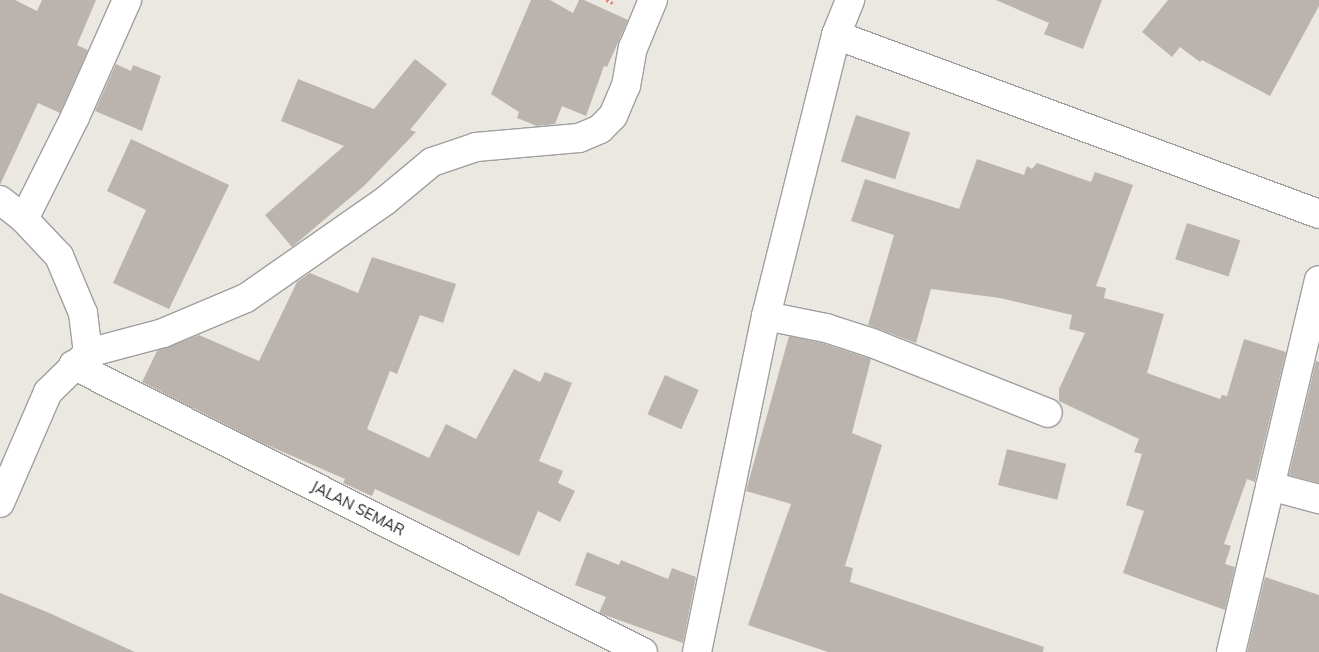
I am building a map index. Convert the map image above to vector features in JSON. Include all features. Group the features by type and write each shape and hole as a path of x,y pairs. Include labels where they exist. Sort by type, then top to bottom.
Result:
{"street":[{"path":"24,219 75,117 127,0"},
{"path":"0,503 48,392 80,359 163,333 246,298 385,201 432,162 476,147 579,138 600,129 613,116 626,86 633,48 653,0"},
{"path":"697,652 766,316 836,36 850,0"},
{"path":"836,36 1319,214"},
{"path":"0,200 24,219 60,256 82,313 80,359"},
{"path":"1231,652 1319,280"},
{"path":"766,316 826,328 872,342 1048,413"},
{"name":"JALAN SEMAR","path":"80,359 642,652"},
{"path":"1270,486 1319,499"}],"building":[{"path":"0,0 15,0 37,11 42,0 96,0 77,45 88,50 60,113 38,103 0,185"},
{"path":"531,0 550,0 573,13 579,0 584,0 628,20 607,67 604,66 586,116 562,106 555,124 537,126 517,118 519,112 491,94"},
{"path":"996,0 1102,0 1083,49 1044,34 1049,23"},
{"path":"1168,0 1319,0 1319,6 1270,96 1202,60 1200,62 1180,47 1172,57 1142,32"},
{"path":"415,59 447,84 410,130 416,132 364,186 292,247 265,215 344,146 281,121 298,79 374,109"},
{"path":"116,64 131,71 133,65 161,76 142,131 95,111"},
{"path":"856,115 910,133 895,179 841,162"},
{"path":"131,139 229,185 169,309 113,283 146,210 107,191"},
{"path":"977,159 1024,175 1027,166 1032,169 1037,163 1091,182 1095,172 1133,185 1096,286 1106,288 1104,298 1164,314 1147,373 1220,399 1222,395 1227,396 1244,339 1286,352 1255,482 1247,479 1224,544 1231,546 1225,564 1235,567 1225,610 1123,573 1144,511 1126,505 1142,454 1134,452 1139,439 1059,401 1059,389 1085,333 1069,329 1072,315 1000,298 931,289 916,343 868,325 894,235 851,221 865,179 959,209"},
{"path":"1187,223 1240,240 1229,276 1175,259"},
{"path":"372,257 456,284 443,323 420,315 397,374 390,371 367,429 429,458 446,424 476,439 514,369 540,382 545,372 572,383 539,461 563,471 558,483 575,491 560,522 538,511 519,556 375,489 372,496 343,483 345,479 260,442 142,382 157,351 199,335 259,361 297,282 310,273 358,293"},
{"path":"789,336 822,343 871,359 852,433 882,445 845,566 853,568 850,582 1044,647 1043,652 828,652 748,625 791,504 746,491"},
{"path":"1316,361 1319,362 1319,483 1289,475"},
{"path":"665,375 699,390 681,429 648,414"},
{"path":"1007,449 1066,464 1057,500 998,485"},
{"path":"587,552 619,565 621,560 668,579 672,568 696,577 683,643 599,613 606,597 575,585"},
{"path":"1265,577 1319,595 1319,652 1247,652"},
{"path":"0,593 47,612 135,652 0,652"}]}
